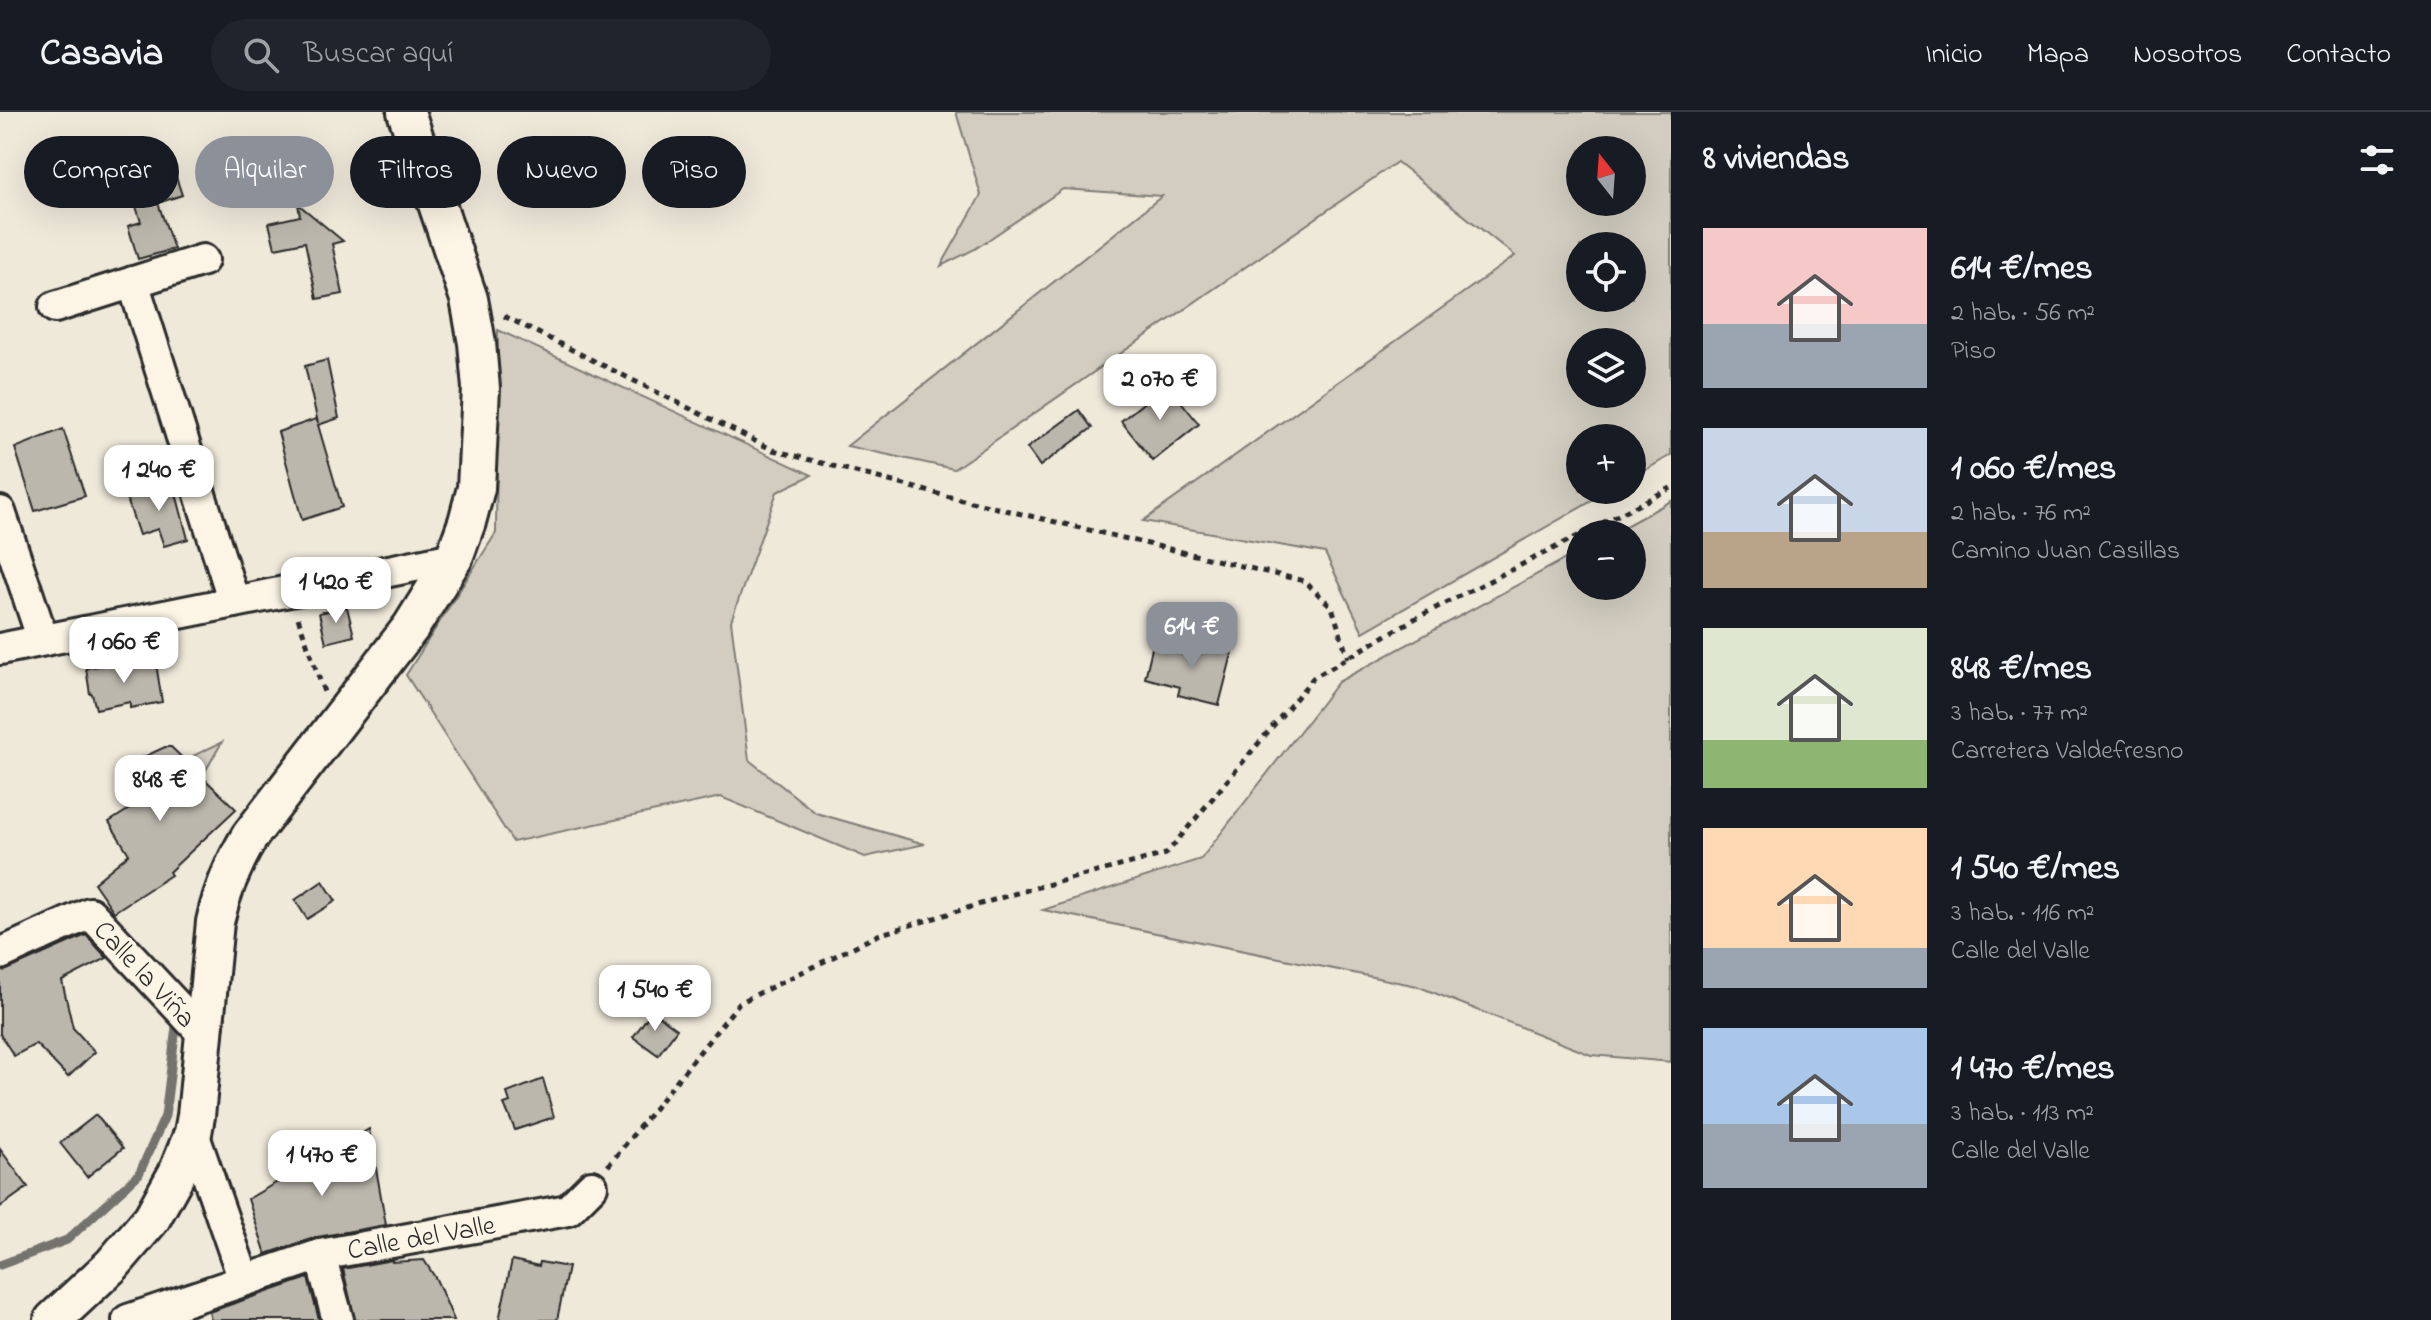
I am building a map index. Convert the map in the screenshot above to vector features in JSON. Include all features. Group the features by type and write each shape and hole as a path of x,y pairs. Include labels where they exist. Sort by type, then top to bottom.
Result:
{"street":[{"path":"53,1320 112,1265 152,1218 177,1173 193,1133 215,922 221,894 233,865 250,836 411,627 454,558 467,522 476,488 481,388 477,343 469,299 406,112"},
{"path":"55,307 203,260"},
{"path":"133,282 234,602"},
{"path":"0,512 43,640"},
{"path":"0,649 454,558"},
{"name":"Calle la Viña","path":"0,954 90,913 204,1035"},
{"path":"193,1133 244,1280"},
{"name":"Calle del Valle","path":"128,1320 178,1312 244,1280 320,1255 568,1210 592,1186"},
{"path":"320,1255 338,1320"}],"path":[{"path":"469,299 773,450 942,495 1304,581 1332,607 1348,658"},
{"path":"1608,520 1671,488"},
{"path":"592,1186 739,1003 878,935 1027,890 1166,854 1313,678 1416,618 1566,542"},
{"path":"288,591 335,725"}],"shaded area":[{"path":"956,112 1671,112 1671,455 1646,470 1646,424 1566,424 1566,504 1587,504 1363,632 1325,553 1143,521 1515,256 1397,162 954,469 847,446 1162,196 1063,189 975,249 941,266 981,195"},
{"path":"498,330 812,475 777,492 731,621 749,760 816,813 925,844 865,857 721,797 513,842 406,675 496,533"},
{"path":"1671,501 1671,1062 1591,1055 1417,986 1043,910 1201,859 1338,682 1566,559 1566,600 1646,600 1646,520 1636,520"},
{"path":"222,742 202,777 143,827 120,791"}],"building":[{"path":"137,208 160,208 174,249 138,259 128,226 141,222"},
{"path":"299,208 303,208 343,241 332,244 343,294 317,299 305,242 275,248 269,223 300,216"},
{"path":"327,360 339,418 318,425 342,507 302,520 278,432 316,419 318,423 305,366"},
{"path":"1167,384 1199,424 1153,461 1121,421"},
{"path":"1079,410 1092,428 1040,466 1027,448"},
{"path":"63,429 85,496 35,511 15,448"},
{"path":"173,482 188,539 164,546 158,529 139,535 126,496"},
{"path":"347,607 354,636 326,643 319,613"},
{"path":"1193,640 1233,650 1219,705 1178,695 1180,687 1145,678 1153,644 1190,653"},
{"path":"118,663 119,670 156,663 162,702 130,708 130,702 96,709 86,668"},
{"path":"171,747 236,809 169,872 171,875 114,912 94,883 129,854 109,822 137,804 120,768"},
{"path":"323,881 336,901 307,919 295,900"},
{"path":"86,935 107,958 62,981 73,1028 95,1052 68,1077 36,1044 14,1056 0,1034 0,972"},
{"path":"652,1011 677,1029 658,1055 633,1037"},
{"path":"543,1079 554,1117 515,1130 504,1104 510,1102 507,1093"},
{"path":"96,1115 123,1148 87,1177 60,1143"},
{"path":"369,1129 386,1225 317,1237 266,1254 248,1199"},
{"path":"0,1149 28,1187 0,1207"},
{"path":"392,1260 424,1260 454,1320 355,1320 343,1269"},
{"path":"512,1260 539,1266 540,1262 568,1267 557,1320 499,1320"},
{"path":"308,1278 319,1320 211,1320 209,1312"}],"waterway":[{"path":"0,1265 67,1240 139,1174 165,1116 176,1027"}]}
